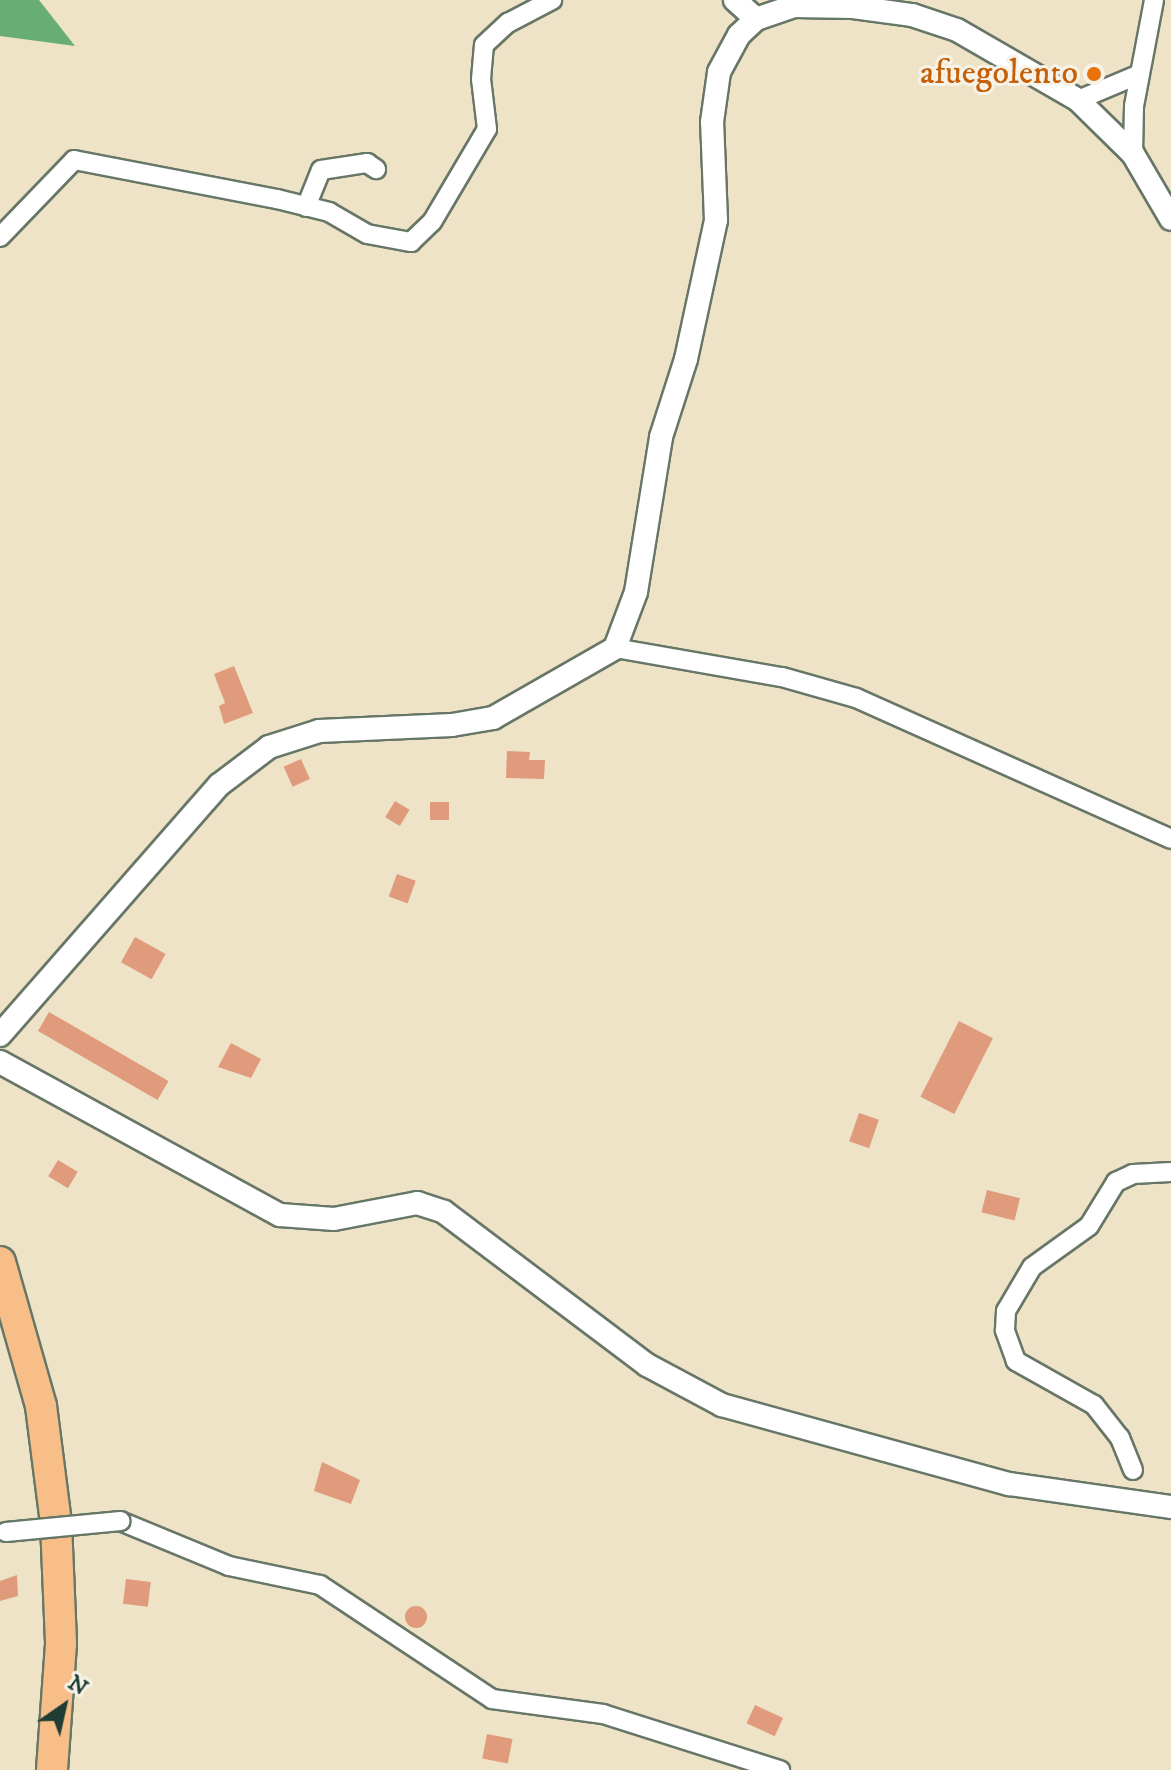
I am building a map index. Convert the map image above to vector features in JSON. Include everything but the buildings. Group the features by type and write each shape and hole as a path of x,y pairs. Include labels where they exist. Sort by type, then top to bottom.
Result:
{"highway":[{"path":"0,1262 41,1406 56,1523 61,1644 52,1770"}],"street":[{"path":"0,237 74,160 329,212 367,234 411,242 432,222 487,129 481,79 484,45 508,23 552,0"},
{"path":"735,0 756,19"},
{"path":"1133,154 1140,74 1154,0"},
{"path":"0,1035 219,785 269,747 319,731 452,725 493,718 615,648 636,592 661,437 686,359 714,233 712,122 719,72 739,35 756,19 794,6 912,15 1000,51 1078,100 1133,154 1171,219"},
{"path":"1078,100 1140,74"},
{"path":"306,207 321,170 367,163 376,169"},
{"path":"615,648 782,677 856,698 1171,839"},
{"path":"0,1062 280,1215 334,1219 417,1203 444,1212 647,1365 722,1405 1009,1484 1171,1507"},
{"path":"1133,1470 1120,1438 1094,1405 1016,1361 1005,1330 1006,1311 1013,1292 1032,1267 1089,1226 1116,1182 1133,1174 1171,1172"},
{"path":"3,1532 120,1521 229,1566 320,1585 492,1699 603,1714 780,1770"}],"green space":[{"path":"0,0 39,0 75,46 0,36"}],"place":[{"name":"afuegolento","path":"1094,74"}]}
